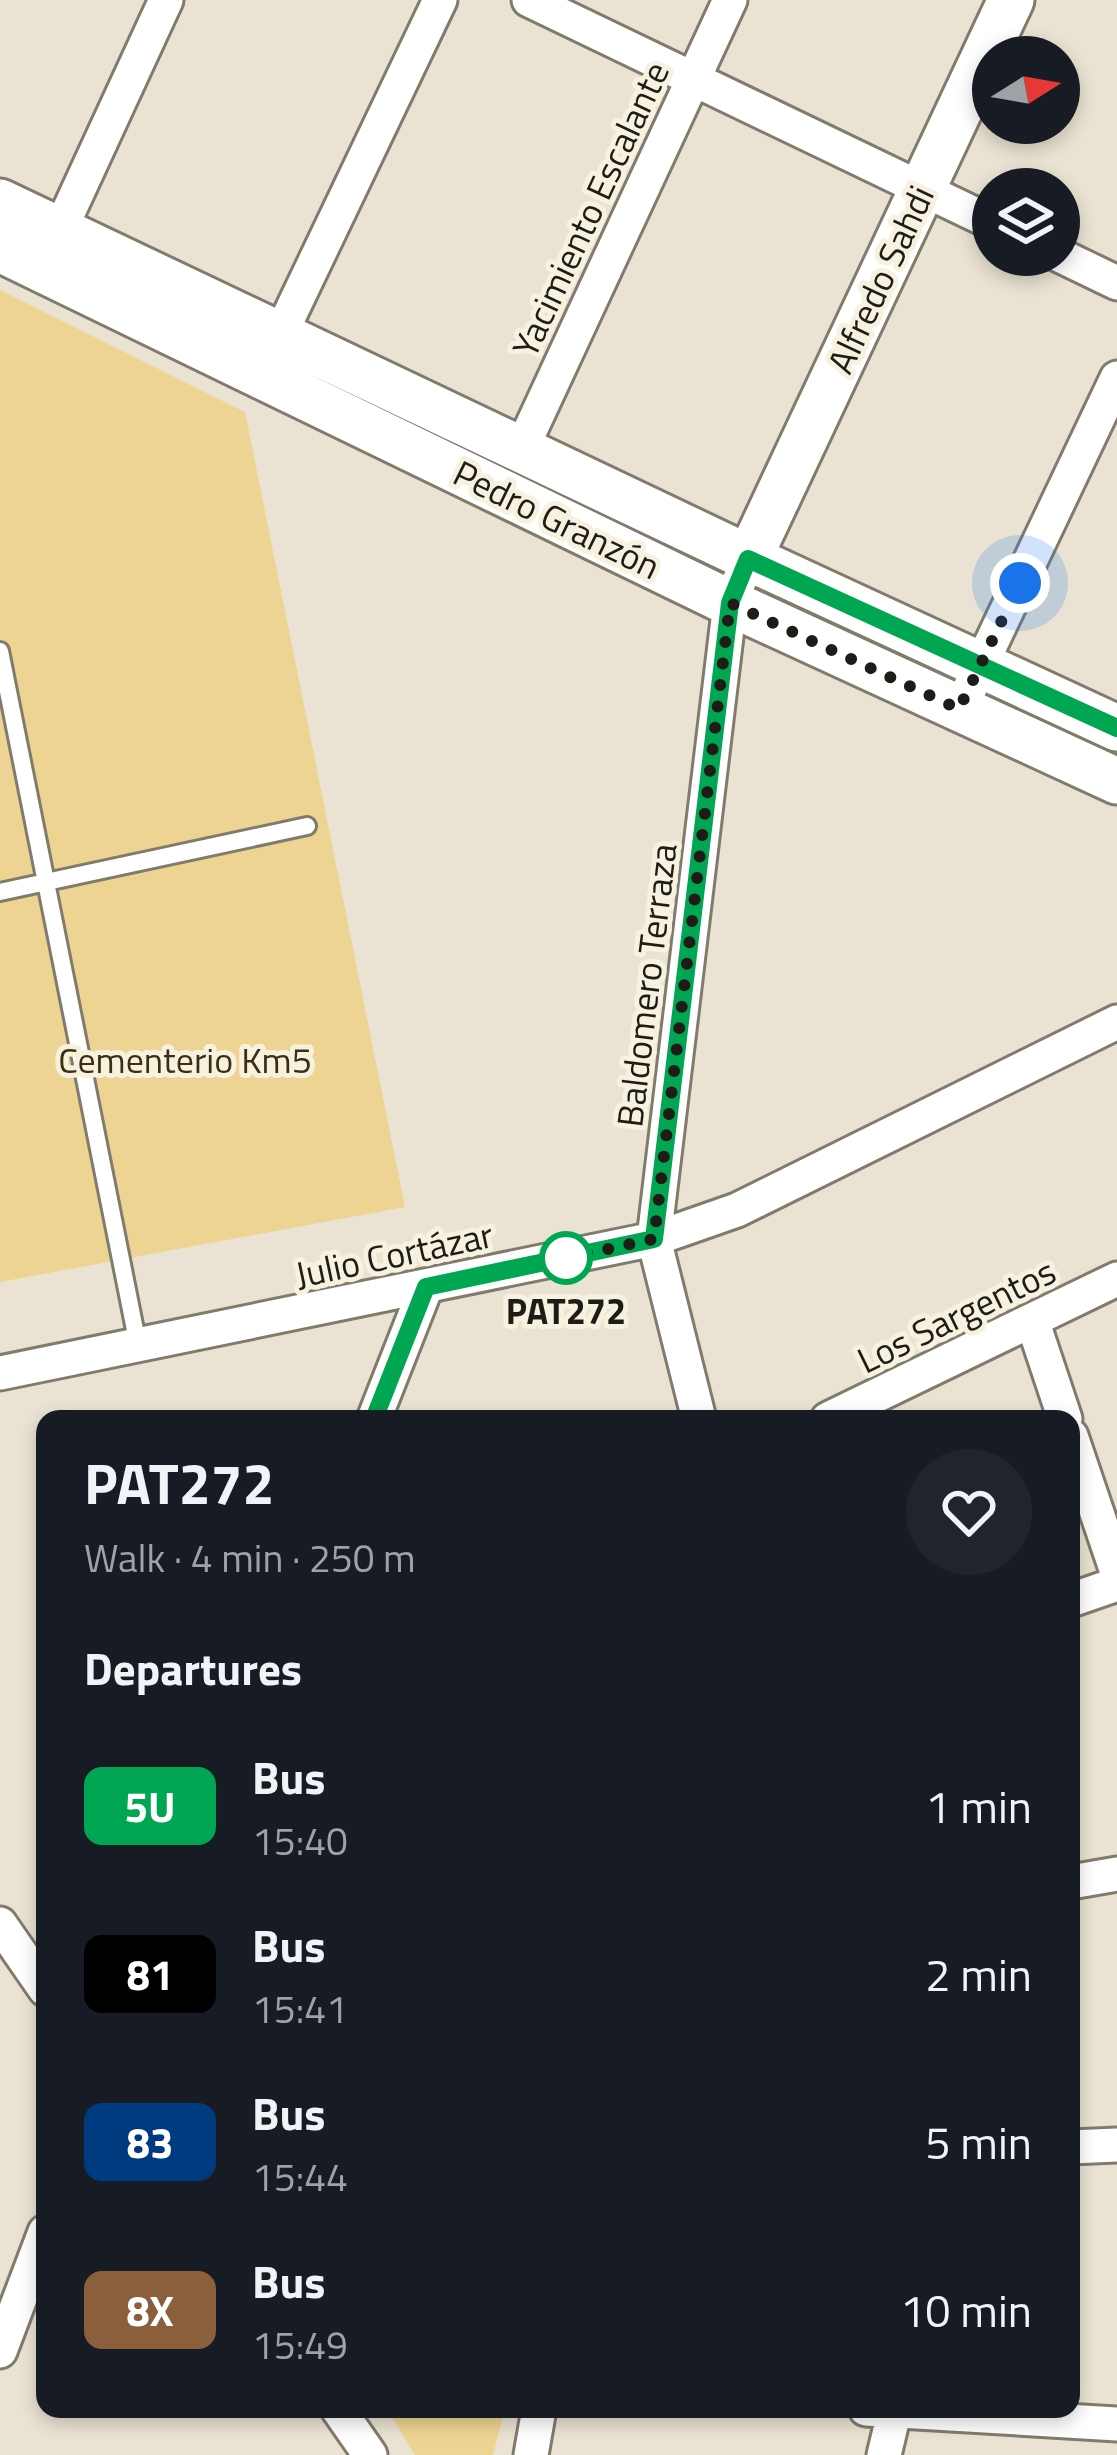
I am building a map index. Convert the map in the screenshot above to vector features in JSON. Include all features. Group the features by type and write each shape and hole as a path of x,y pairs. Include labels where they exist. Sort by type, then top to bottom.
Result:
{"main road":[{"name":"Alfredo Sahdi","path":"748,559 1011,0"},
{"name":"Pedro Granzón","path":"0,202 748,559 1117,728"},
{"name":"Pedro Granzón","path":"0,249 730,603 1117,781"}],"street":[{"path":"60,230 166,0"},
{"path":"280,335 440,0"},
{"path":"529,0 972,213"},
{"name":"Yacimiento Escalante","path":"521,450 730,0"},
{"path":"1080,265 1117,283"},
{"path":"959,709 1117,378"},
{"name":"Baldomero Terraza","path":"698,1410 654,1239 730,603 748,559"},
{"name":"Julio Cortázar","path":"0,1373 654,1239 737,1210 1117,1022"},
{"name":"Los Sargentos","path":"847,1410 1117,1279"},
{"path":"378,1410 426,1287"},
{"path":"1033,1323 1062,1410"},
{"path":"1080,1463 1117,1572"},
{"path":"1080,1597 1117,1584"},
{"path":"1080,1880 1117,1874"},
{"path":"0,1924 36,1976"},
{"path":"1080,2147 1117,2145"},
{"path":"0,2351 36,2256"},
{"path":"344,2418 370,2455"},
{"path":"531,2455 537,2418"},
{"path":"884,2455 885,2418"},
{"path":"1018,2418 1117,2424"}],"lane":[{"path":"415,450 437,410"},
{"path":"0,651 138,1345"},
{"path":"0,892 307,826"}],"green space":[{"name":"Cementerio Km5","path":"0,290 245,412 405,1207 0,1282"},
{"path":"392,2418 503,2418 493,2455 415,2455"}],"bus line":[{"name":"5U","path":"378,1410 426,1287 654,1239 730,603 748,559 1117,728"}],"place":[{"name":"PAT272","path":"566,1258"}],"route":[{"path":"566,1258 654,1239 730,603 959,709 1020,583"}]}
